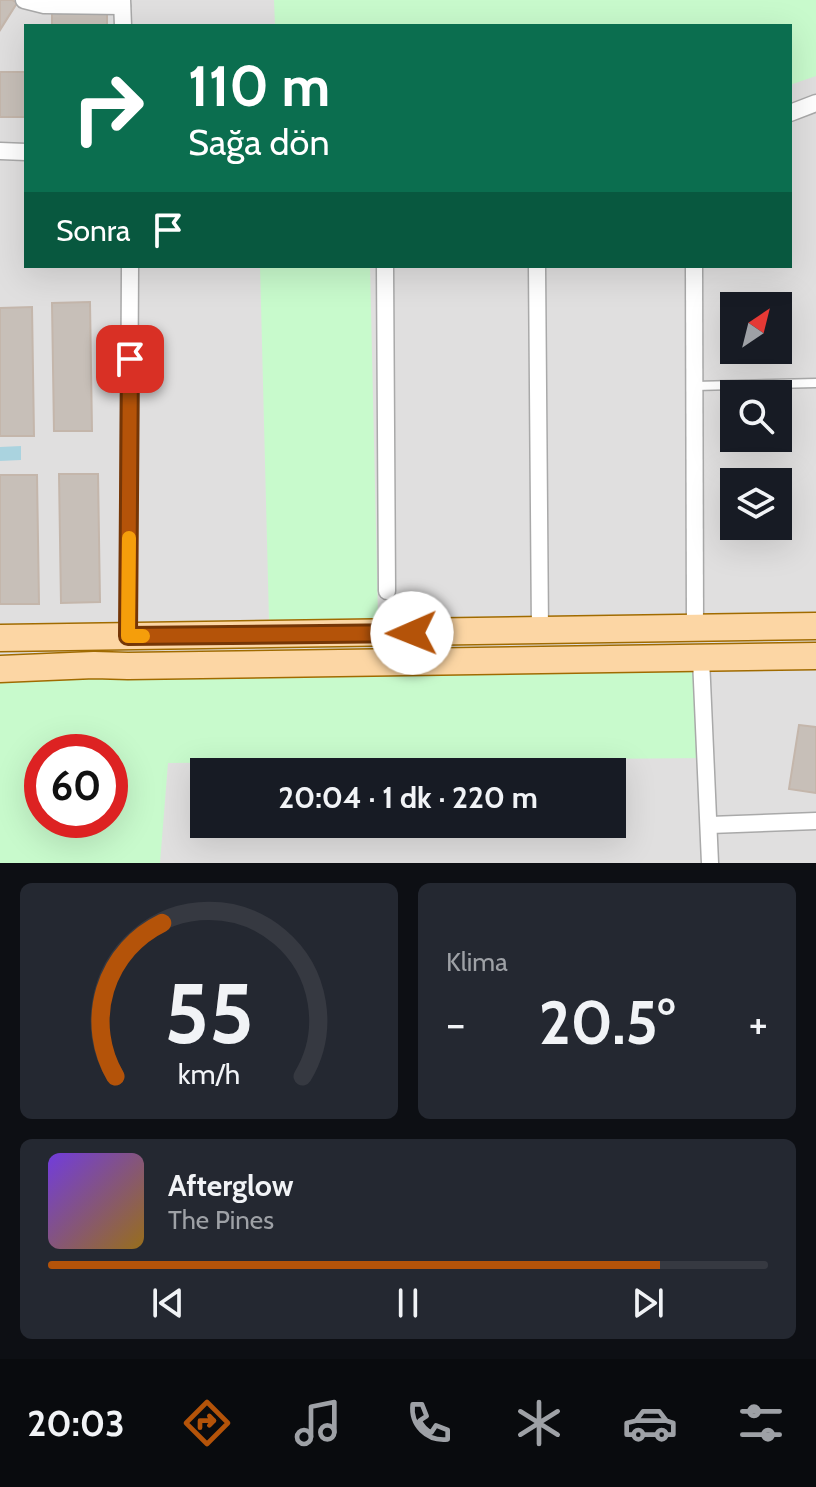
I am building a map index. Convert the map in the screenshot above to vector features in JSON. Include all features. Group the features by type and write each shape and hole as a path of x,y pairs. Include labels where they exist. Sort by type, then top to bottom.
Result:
{"main road":[{"path":"0,638 816,626"},
{"path":"0,669 94,665 816,656"}],"street":[{"path":"24,0 44,5 122,3 123,24"},
{"path":"792,112 816,103"},
{"path":"0,151 24,152"},
{"path":"128,636 130,268"},
{"path":"385,268 387,591"},
{"path":"537,268 540,631"},
{"path":"694,268 695,629"},
{"path":"701,659 710,863"},
{"path":"710,825 816,821"}],"lane":[{"path":"694,386 816,383"}],"shaded area":[{"path":"0,0 816,0 816,863 0,863"}],"green space":[{"path":"274,0 816,0 816,76 792,84 792,24 275,24"},
{"path":"260,268 370,268 378,618 269,620"},
{"path":"701,659 706,758 190,758 190,763 168,763 160,863 0,863 0,669"}],"water":[{"path":"21,446 21,460 0,461 0,447"}],"building":[{"path":"0,0 17,3 0,30"},
{"path":"52,12 107,12 107,24 52,24"},
{"path":"0,72 24,72 24,117 0,117"},
{"path":"90,302 92,431 54,431 52,303"},
{"path":"32,307 34,436 0,436 0,308"},
{"path":"59,474 98,474 100,602 61,603"},
{"path":"0,475 37,475 39,604 0,604"},
{"path":"799,725 816,727 816,793 789,789"}],"slow traffic":[{"path":"129,538 128,636 143,636"}],"route":[{"path":"130,359 128,636 412,633"}]}
